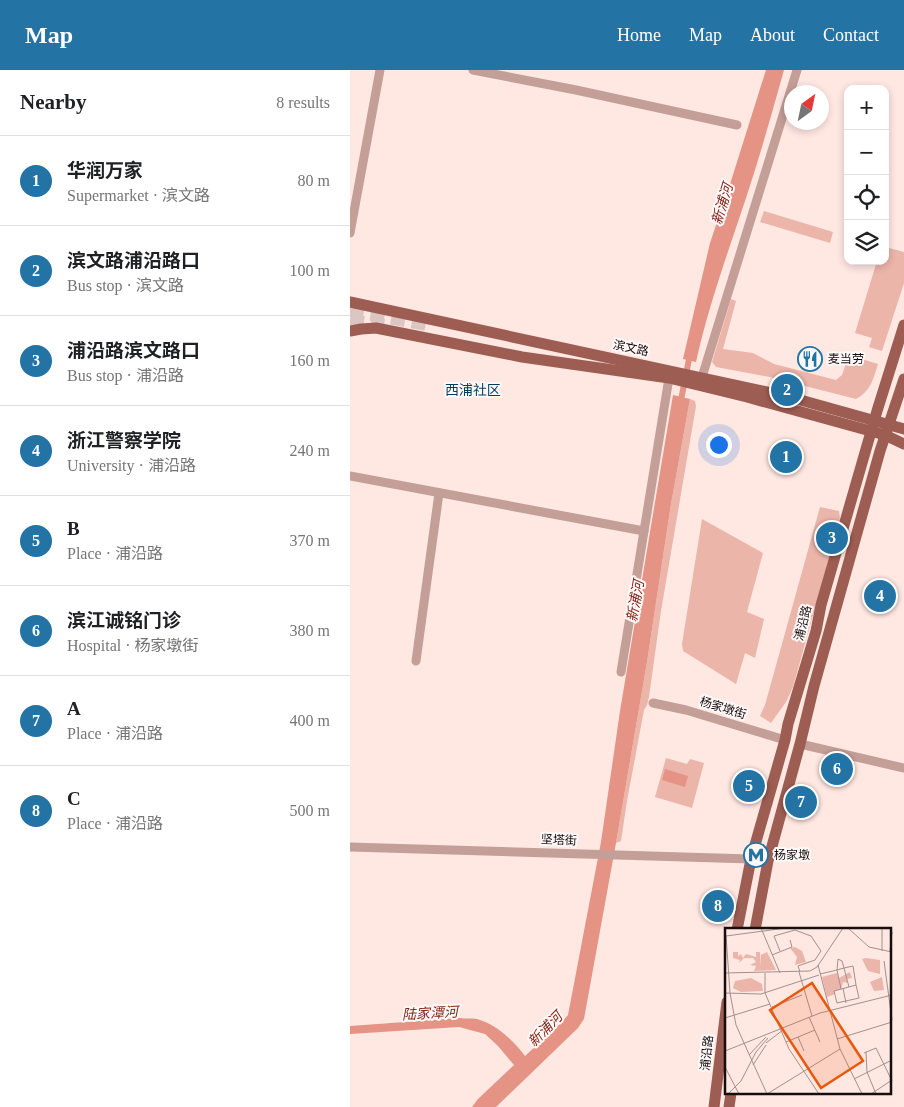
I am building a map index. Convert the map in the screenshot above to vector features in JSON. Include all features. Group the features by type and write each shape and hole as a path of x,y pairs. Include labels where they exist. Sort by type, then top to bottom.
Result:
{"main road":[{"name":"滨文路","path":"350,302 670,374 705,380 747,397 887,430 904,429"},
{"name":"浦沿路","path":"737,928 751,859 788,724 816,631 821,605 872,426 904,325"},
{"name":"滨文路","path":"350,331 376,328 522,358 670,374"},
{"path":"755,928 768,861 814,686 887,430 904,379"},
{"name":"滨文路","path":"887,430 904,444"},
{"name":"浦沿路","path":"714,1107 725,1011"},
{"path":"729,1107 731,1094"}],"street":[{"path":"350,233 380,70"},
{"path":"472,70 576,90 737,125"},
{"path":"705,380 797,70"},
{"path":"621,672 670,374"},
{"path":"350,476 644,531"},
{"path":"416,661 439,493"},
{"name":"杨家墩街","path":"653,703 686,710 785,740"},
{"path":"800,744 904,768"},
{"name":"坚塔街","path":"350,847 768,861"}],"shaded area":[{"path":"766,70 784,70 756,166 712,300 696,362 683,359 710,243"},
{"path":"764,211 833,232 830,243 760,222"},
{"path":"889,248 904,252 904,283 882,351 869,347 872,338 855,333 876,265 889,265"},
{"path":"731,299 736,301 723,349 753,353 774,364 836,380 842,375 849,355 878,364 868,389 856,399 770,377 716,367 712,362"},
{"path":"673,395 690,399 671,504 647,662 584,1019 578,1028 496,1107 472,1107 514,1065 485,1034 459,1027 350,1034 350,1026 460,1018 477,1019 484,1021 504,1034 525,1056 568,1015 601,842 620,711"},
{"path":"690,399 695,401 696,406 661,611 649,697 644,710 621,841 616,843 647,662 671,504"},
{"path":"820,507 839,511 840,518 793,687 786,702 771,723 760,716 765,705"},
{"path":"702,519 763,553 747,612 764,619 755,658 745,653 736,684 683,651 682,644"},
{"path":"666,758 687,764 690,759 704,763 692,808 655,797"},
{"path":"665,769 688,776 685,787 662,780"}],"waterway":[{"name":"新浦河","path":"680,405 690,354"}],"tunnel":[{"path":"350,310 426,324"},
{"path":"350,321 384,326"}],"place":[{"name":"麦当劳","path":"810,359"},
{"name":"滨文路浦沿路口","path":"787,390"},
{"name":"华润万家","path":"786,457"},
{"name":"浦沿路滨文路口","path":"832,538"},
{"name":"浙江警察学院","path":"880,596"},
{"name":"滨江诚铭门诊","path":"837,769"},
{"name":"B","path":"749,786"},
{"name":"A","path":"801,802"},
{"name":"杨家墩","path":"756,855"},
{"name":"C","path":"718,906"}],"district":[{"name":"西浦社区","path":"473,390"}],"water label":[{"name":"陆家潭河","path":"430,1013"}]}
